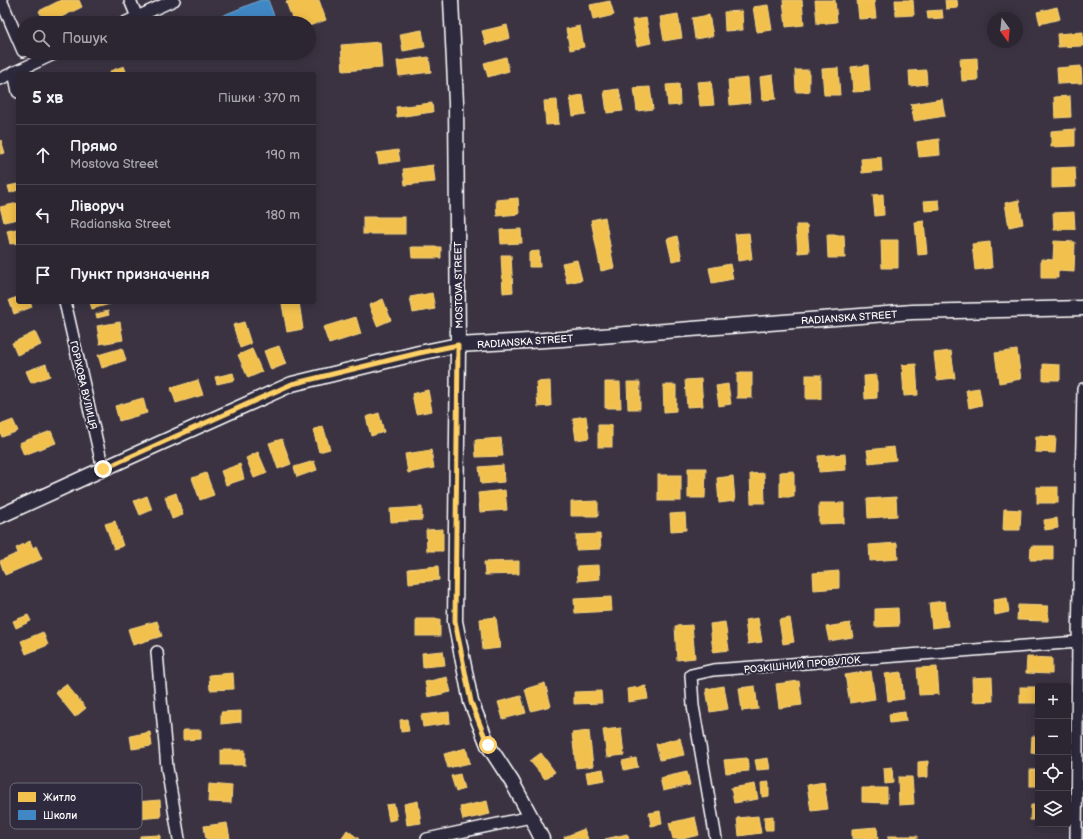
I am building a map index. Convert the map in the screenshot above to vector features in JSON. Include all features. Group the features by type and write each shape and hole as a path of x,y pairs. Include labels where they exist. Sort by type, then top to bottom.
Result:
{"street":[{"path":"1,0 16,35"},
{"path":"130,0 137,16"},
{"path":"139,16 174,0"},
{"name":"MOSTOVA STREET","path":"451,0 456,103 458,345 455,621 471,702 479,724 488,745 512,782 542,839"},
{"path":"27,60 29,65"},
{"path":"0,79 40,60"},
{"path":"14,72 16,82"},
{"name":"ГОРІХОВА ВУЛИЦЯ","path":"66,304 103,469"},
{"name":"RADIANSKA STREET","path":"0,516 292,384 458,345 562,339 912,312 1083,308"},
{"path":"1076,839 1083,389"},
{"name":"РОЗКІШНИЙ ПРОВУЛОК","path":"716,839 693,706 691,675 713,670 1078,642"},
{"path":"157,652 167,768 179,839"},
{"path":"427,839 531,816"}],"building: Житло":[{"path":"61,0 79,0 82,7 63,16 42,16 39,11"},
{"path":"292,0 319,0 326,20 316,24 316,16 291,16 286,2"},
{"path":"783,0 802,0 804,25 786,27"},
{"path":"815,0 835,0 837,22 817,24"},
{"path":"857,0 874,0 876,18 859,19"},
{"path":"895,0 913,0 914,15 896,16"},
{"path":"945,0 957,0 958,8 946,9"},
{"path":"610,1 614,15 593,20 590,5"},
{"path":"768,5 772,30 757,32 753,7"},
{"path":"1057,7 1060,19 1040,24 1037,12"},
{"path":"942,10 943,18 928,19 927,11"},
{"path":"742,11 743,30 725,31 724,12"},
{"path":"678,14 682,38 664,41 660,17"},
{"path":"709,15 713,36 695,39 692,18"},
{"path":"646,18 651,43 637,46 632,20"},
{"path":"507,25 510,38 486,45 482,31"},
{"path":"580,26 584,47 570,50 566,29"},
{"path":"422,30 425,47 403,51 400,34"},
{"path":"1083,32 1083,46 1058,47 1057,34"},
{"path":"380,42 382,68 343,71 341,45"},
{"path":"429,57 431,72 399,76 397,61"},
{"path":"506,57 509,71 488,77 484,63"},
{"path":"977,58 978,80 962,81 960,59"},
{"path":"868,65 870,91 853,92 851,67"},
{"path":"124,66 126,72 110,72"},
{"path":"1081,66 1082,83 1058,84 1057,68"},
{"path":"838,68 840,95 824,95 822,69"},
{"path":"795,70 809,70 809,92 796,92"},
{"path":"926,70 927,84 910,86 909,71"},
{"path":"773,75 776,99 762,100 760,77"},
{"path":"748,78 750,103 730,105 728,80"},
{"path":"711,81 714,105 700,106 697,82"},
{"path":"679,84 680,105 668,106 666,85"},
{"path":"650,87 653,109 637,111 634,88"},
{"path":"619,89 623,111 607,113 604,91"},
{"path":"583,95 586,114 573,116 570,97"},
{"path":"1070,96 1071,117 1055,118 1054,97"},
{"path":"942,99 945,116 914,121 911,104"},
{"path":"557,100 559,124 546,125 544,101"},
{"path":"432,103 433,112 397,117 396,107"},
{"path":"1075,129 1075,146 1051,147 1051,131"},
{"path":"939,139 940,155 919,157 917,142"},
{"path":"0,140 5,153 0,154"},
{"path":"398,150 400,161 379,164 377,153"},
{"path":"881,157 882,171 862,173 861,159"},
{"path":"433,165 435,182 405,185 403,169"},
{"path":"1075,167 1076,187 1052,188 1052,168"},
{"path":"16,184 16,191 10,193 8,186"},
{"path":"883,194 884,215 875,216 873,195"},
{"path":"518,198 519,214 497,216 496,200"},
{"path":"939,200 940,210 925,211 924,201"},
{"path":"1019,200 1023,224 1009,227 1005,203"},
{"path":"16,203 16,219 4,222 0,207"},
{"path":"1074,212 1075,229 1054,230 1053,213"},
{"path":"363,217 405,217 405,234 363,234"},
{"path":"605,217 614,268 601,271 591,220"},
{"path":"924,221 927,254 918,255 915,222"},
{"path":"796,225 807,225 809,252 798,253"},
{"path":"16,229 16,243 10,244 7,231"},
{"path":"521,229 522,243 501,244 500,230"},
{"path":"749,233 752,259 738,261 735,234"},
{"path":"827,235 844,235 845,258 828,258"},
{"path":"677,236 682,259 672,261 667,239"},
{"path":"881,240 898,240 898,268 882,268"},
{"path":"1054,241 1075,242 1074,272 1058,271 1058,278 1041,278 1041,259 1053,260"},
{"path":"990,242 992,268 975,270 972,244"},
{"path":"411,247 441,247 441,258 412,258"},
{"path":"539,251 540,267 529,267 529,252"},
{"path":"501,255 511,255 513,292 503,293"},
{"path":"577,260 582,280 567,283 562,263"},
{"path":"730,264 733,279 712,283 709,268"},
{"path":"432,293 435,309 413,313 410,297"},
{"path":"16,298 16,304 31,304 32,307 14,314 9,300"},
{"path":"383,299 391,320 377,326 369,305"},
{"path":"91,304 110,304 92,309"},
{"path":"282,304 299,304 303,329 287,332"},
{"path":"108,311 109,315 97,318 96,314"},
{"path":"356,317 361,334 329,344 323,327"},
{"path":"120,322 123,340 100,344 97,326"},
{"path":"244,322 251,344 240,348 233,325"},
{"path":"35,332 41,345 17,355 12,343"},
{"path":"279,346 286,364 271,370 264,351"},
{"path":"122,348 126,360 102,368 98,355"},
{"path":"252,349 262,372 248,378 238,355"},
{"path":"1017,350 1021,379 999,383 995,353"},
{"path":"951,351 955,378 937,380 934,353"},
{"path":"46,364 50,376 31,383 26,371"},
{"path":"916,364 918,395 904,396 902,365"},
{"path":"1043,364 1060,365 1060,380 1043,380"},
{"path":"233,373 235,380 217,384 215,377"},
{"path":"737,373 752,373 752,398 737,398"},
{"path":"806,375 821,375 821,399 806,399"},
{"path":"877,375 877,398 865,399 864,376"},
{"path":"701,379 703,406 687,407 685,380"},
{"path":"198,380 203,395 176,403 171,388"},
{"path":"550,381 551,406 538,407 536,382"},
{"path":"605,382 620,382 621,408 605,408"},
{"path":"627,382 640,382 640,409 628,409"},
{"path":"728,384 731,404 719,406 716,386"},
{"path":"663,385 676,385 676,411 664,412"},
{"path":"979,388 982,405 969,408 966,390"},
{"path":"428,390 432,411 416,414 412,394"},
{"path":"143,398 147,413 119,421 115,406"},
{"path":"379,413 384,432 371,436 366,417"},
{"path":"586,416 589,438 576,440 573,418"},
{"path":"13,420 18,431 2,437 0,425"},
{"path":"598,425 612,425 612,447 598,447"},
{"path":"323,426 330,449 319,452 313,430"},
{"path":"51,431 56,443 24,455 19,443"},
{"path":"1036,436 1056,437 1055,453 1035,452"},
{"path":"501,438 503,456 476,457 475,440"},
{"path":"282,439 291,464 278,469 269,443"},
{"path":"894,447 896,460 869,463 867,450"},
{"path":"431,450 434,468 408,473 405,454"},
{"path":"258,452 267,473 254,478 246,458"},
{"path":"845,454 846,470 819,472 818,456"},
{"path":"314,461 317,470 297,477 294,467"},
{"path":"240,464 244,479 226,485 221,471"},
{"path":"503,465 504,482 481,484 479,467"},
{"path":"688,468 706,468 705,498 688,498"},
{"path":"794,471 794,497 780,497 780,472"},
{"path":"206,473 214,495 200,500 192,478"},
{"path":"764,473 765,503 751,503 750,474"},
{"path":"658,475 681,475 681,501 658,501"},
{"path":"733,476 735,501 719,503 717,478"},
{"path":"1037,487 1058,487 1058,503 1037,503"},
{"path":"505,490 507,510 480,512 478,493"},
{"path":"176,493 183,515 172,519 165,497"},
{"path":"147,496 152,510 140,515 134,501"},
{"path":"896,497 897,516 868,518 867,499"},
{"path":"598,501 598,516 571,516 571,502"},
{"path":"819,503 844,503 844,523 819,524"},
{"path":"422,507 422,520 391,522 390,509"},
{"path":"1004,509 1021,510 1020,530 1003,530"},
{"path":"685,513 686,530 671,531 670,514"},
{"path":"1057,518 1058,528 1045,530 1044,520"},
{"path":"115,521 123,546 114,549 105,524"},
{"path":"443,529 443,551 427,551 426,530"},
{"path":"600,534 601,549 576,550 576,535"},
{"path":"30,541 33,548 36,546 42,559 5,575 0,561 18,553 16,548"},
{"path":"897,543 898,559 870,561 869,545"},
{"path":"1031,546 1053,546 1053,560 1030,560"},
{"path":"519,561 519,574 485,575 484,562"},
{"path":"599,565 600,579 578,581 577,566"},
{"path":"438,566 439,580 409,583 408,569"},
{"path":"839,571 839,588 814,590 813,573"},
{"path":"611,597 612,611 575,613 574,599"},
{"path":"1007,598 1009,612 995,615 993,600"},
{"path":"945,601 948,626 932,628 929,603"},
{"path":"1018,605 1048,606 1048,621 1017,620"},
{"path":"898,608 899,626 875,627 875,609"},
{"path":"28,615 31,621 16,628 13,621"},
{"path":"496,617 500,648 483,650 480,619"},
{"path":"758,618 762,642 748,644 745,620"},
{"path":"790,618 794,642 783,644 779,620"},
{"path":"416,619 440,619 440,636 416,636"},
{"path":"157,621 162,636 133,645 128,629"},
{"path":"725,622 729,650 713,652 710,624"},
{"path":"850,623 853,637 829,641 826,627"},
{"path":"692,625 695,658 677,660 675,626"},
{"path":"43,632 48,645 26,654 21,641"},
{"path":"443,651 445,665 423,667 422,653"},
{"path":"1027,657 1052,658 1052,674 1026,673"},
{"path":"937,667 939,694 919,695 917,668"},
{"path":"871,671 875,699 850,703 845,675"},
{"path":"901,672 904,699 888,701 885,674"},
{"path":"233,673 234,689 210,690 209,675"},
{"path":"447,677 451,692 428,697 425,682"},
{"path":"992,677 993,701 973,702 972,678"},
{"path":"799,681 802,705 779,708 776,684"},
{"path":"545,683 551,706 531,711 525,689"},
{"path":"66,684 86,708 75,717 55,692"},
{"path":"646,686 648,699 628,702 627,689"},
{"path":"724,686 728,709 710,712 706,689"},
{"path":"755,686 758,709 742,711 739,688"},
{"path":"1020,687 1035,687 1035,703 1020,703"},
{"path":"601,691 602,703 574,704 574,692"},
{"path":"521,696 526,713 503,719 498,702"},
{"path":"241,711 241,722 221,724 221,712"},
{"path":"449,712 450,723 423,727 421,715"},
{"path":"905,712 906,721 890,723 889,714"},
{"path":"407,719 409,731 401,732 400,720"},
{"path":"621,728 624,755 607,757 603,730"},
{"path":"183,730 201,730 201,739 183,740"},
{"path":"589,731 593,766 576,768 572,733"},
{"path":"150,732 152,746 132,749 130,736"},
{"path":"1032,736 1035,736 1035,754 1031,753"},
{"path":"680,738 684,755 660,760 656,744"},
{"path":"466,748 470,763 448,768 444,754"},
{"path":"221,750 245,750 245,765 221,765"},
{"path":"541,753 555,772 545,779 530,761"},
{"path":"636,758 638,767 624,770 622,761"},
{"path":"747,758 749,771 726,773 724,760"},
{"path":"768,758 770,769 757,770 755,760"},
{"path":"928,761 928,777 918,778 918,762"},
{"path":"892,767 893,783 885,784 884,768"},
{"path":"603,769 605,780 588,783 586,772"},
{"path":"1030,770 1035,770 1035,786 1030,786"},
{"path":"687,772 690,785 663,791 660,778"},
{"path":"460,774 464,789 456,792 451,776"},
{"path":"898,777 912,777 914,804 899,805"},
{"path":"769,782 769,796 762,797 761,783"},
{"path":"824,782 828,809 811,811 807,785"},
{"path":"209,784 232,786 231,803 208,802"},
{"path":"755,784 758,799 734,803 731,788"},
{"path":"862,788 887,788 887,803 862,802"},
{"path":"160,800 161,817 142,819 142,801"},
{"path":"418,801 421,823 407,825 404,804"},
{"path":"487,801 490,814 463,820 460,807"},
{"path":"394,804 397,819 389,821 386,805"},
{"path":"1031,805 1035,805 1035,820 1030,820"},
{"path":"660,811 662,824 651,826 649,813"},
{"path":"758,816 761,833 739,836 737,818"},
{"path":"773,816 773,830 765,830 764,817"},
{"path":"695,817 699,835 682,839 673,839 669,823"},
{"path":"227,823 230,839 206,839 204,826"},
{"path":"877,827 878,839 852,839 852,829"},
{"path":"584,829 588,839 565,839 564,837"},
{"path":"347,830 359,839 341,839"},
{"path":"627,834 629,839 605,839"},
{"path":"160,835 160,839 140,839 140,836"},
{"path":"888,836 917,836 917,839 888,839"}],"building: Школи":[{"path":"261,0 268,0 274,16 221,16"}],"route":[{"path":"103,469 292,384 458,345 455,621 471,702 488,745"}]}
